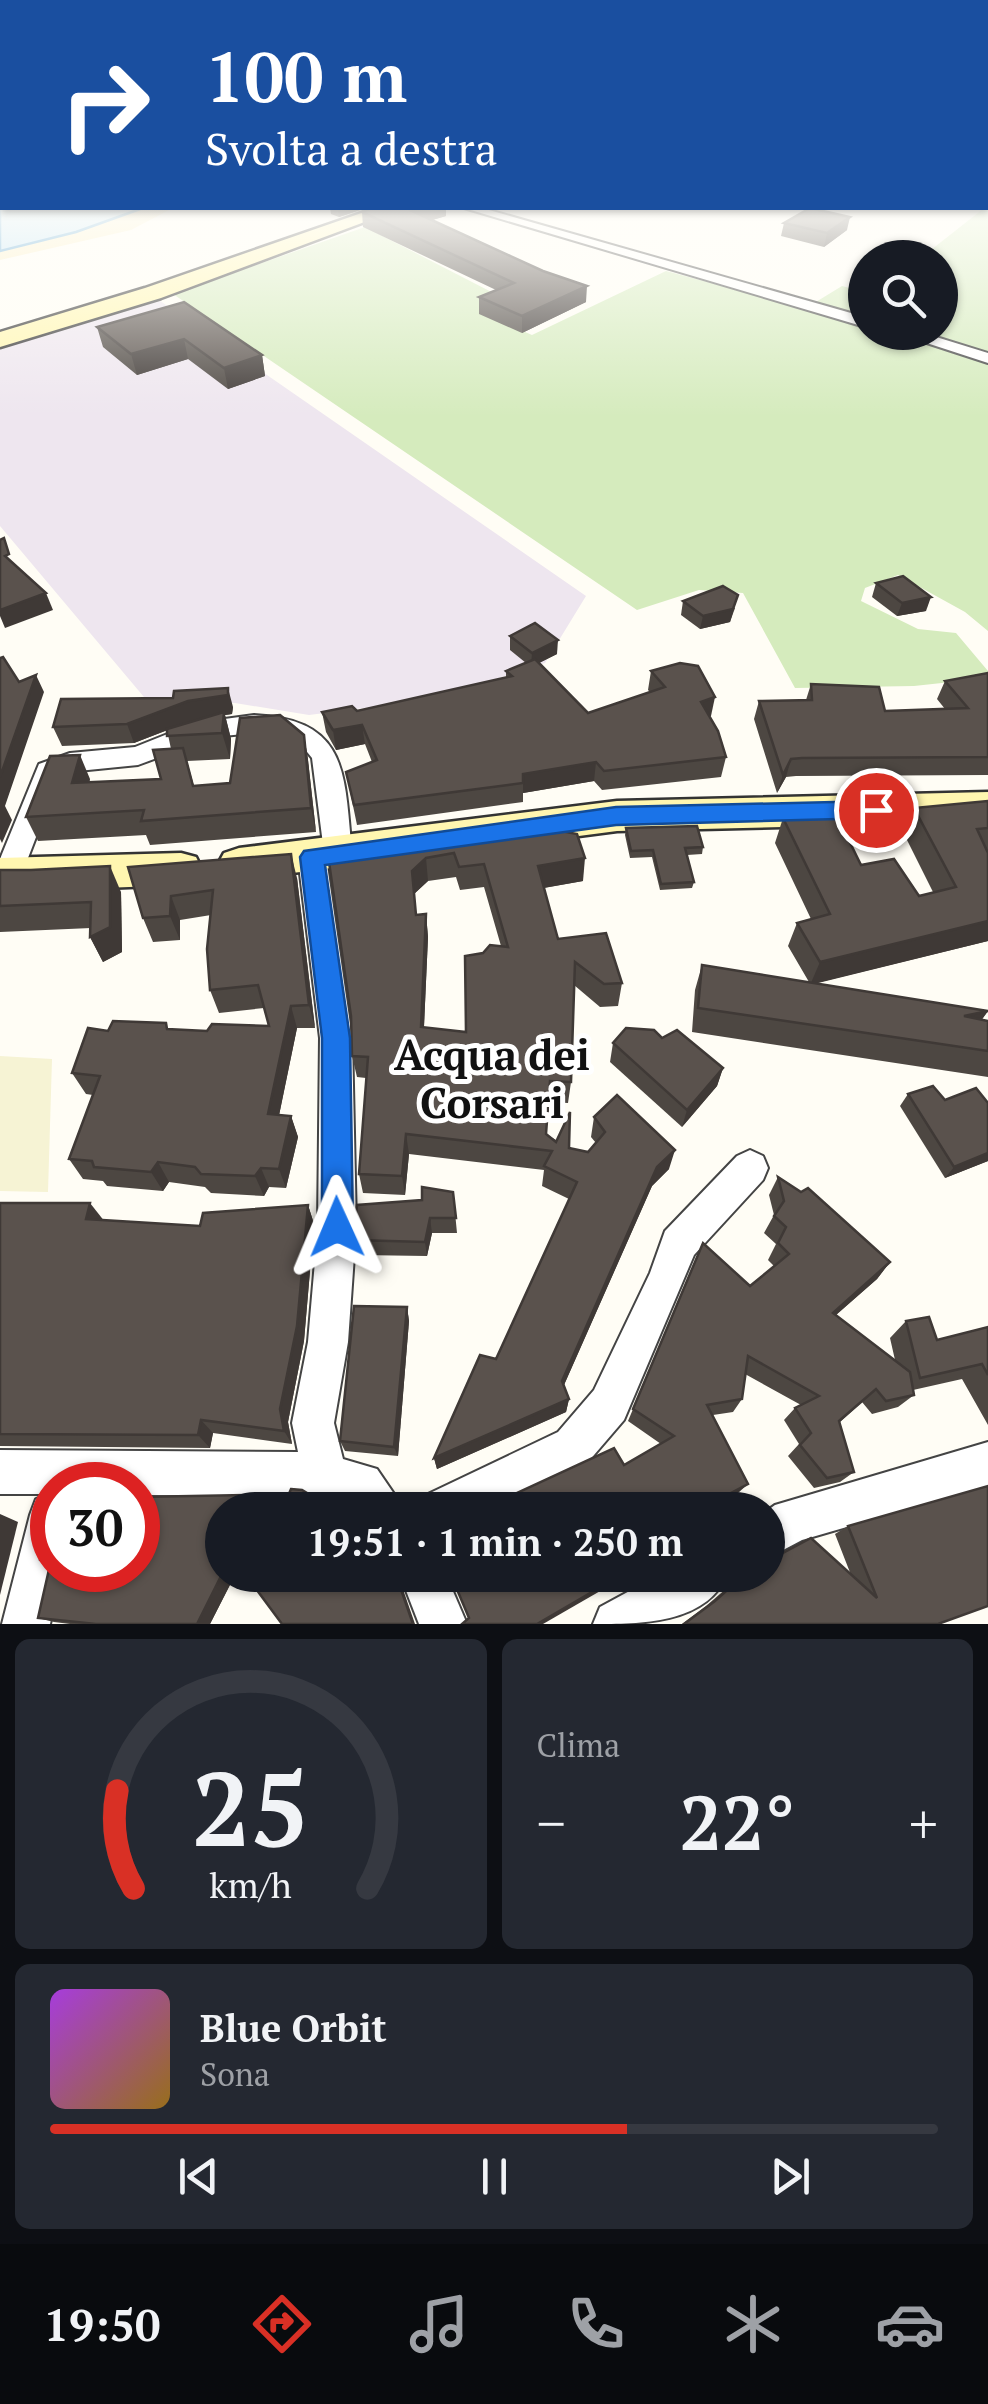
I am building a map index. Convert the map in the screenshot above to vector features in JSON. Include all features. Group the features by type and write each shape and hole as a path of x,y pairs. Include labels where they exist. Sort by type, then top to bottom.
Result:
{"main road":[{"path":"0,340 232,266"},
{"path":"4,876 155,871 325,855 616,816 988,807"}],"street":[{"path":"670,266 848,317"},
{"path":"958,349 988,358"},
{"path":"4,876 48,770 75,759 139,756 180,736 250,722 291,728 318,744 328,770 325,855 336,1038 337,1227 328,1342 313,1423 326,1478"},
{"path":"481,1492 573,1447 609,1405 668,1278 678,1244 750,1168"},
{"path":"785,1525 988,1464"},
{"path":"0,1472 30,1475"},
{"path":"160,1476 303,1474 362,1484 368,1492"},
{"path":"26,1624 34,1592"},
{"path":"431,1592 443,1624"},
{"path":"616,1624 673,1592"}],"shaded area":[{"path":"156,298 586,596 545,663 435,699 309,715 235,703 149,703 0,526 0,345"},
{"path":"0,1056 52,1059 48,1192 0,1191"}],"green space":[{"path":"254,266 440,266 507,300 479,312 532,335 666,271 806,308 842,286 848,288 848,350 958,350 958,266 988,266 988,631 965,612 898,575 865,588 861,601 918,629 956,633 988,671 988,678 914,686 795,688 743,593 699,590 637,610 173,294"}],"building":[{"path":"477,266 532,266 587,286 522,316 479,297 514,283"},
{"path":"184,302 262,355 224,368 184,339 131,354 97,327"},
{"path":"4,538 9,554 5,556 46,593 0,610 0,540"},
{"path":"903,576 931,597 902,603 876,583"},
{"path":"723,586 738,595 733,609 703,616 683,601"},
{"path":"535,623 558,640 532,653 510,636"},
{"path":"0,658 19,682 36,675 0,777"},
{"path":"535,659 588,713 665,687 651,671 680,663 698,666 715,697 701,702 718,731 726,757 604,771 596,762 523,774 523,783 354,805 346,772 377,760 362,725 333,730 322,712 352,706 357,711 512,676 506,671"},
{"path":"988,673 988,757 802,758 791,759 783,775 759,701 812,700 811,684 879,687 885,711 968,708 945,681"},
{"path":"228,688 228,695 188,701 127,724 53,727 61,699 173,698 174,691"},
{"path":"224,712 222,733 167,736 167,729"},
{"path":"280,715 304,735 311,808 141,821 144,810 26,817 50,756 80,755 72,783 161,779 153,750 183,748 193,786 230,783 240,718"},
{"path":"988,801 988,828 977,829 988,853 988,921 820,962 797,923 830,914 783,818 835,812 861,865 894,859 919,896 956,887 914,808"},
{"path":"564,819 566,832 577,834 585,858 538,866 558,939 606,933 622,983 604,984 575,962 571,1082 550,1081 546,1134 556,1142 570,1112 569,1148 588,1152 605,1132 594,1117 617,1095 675,1150 657,1167 562,1381 569,1399 434,1458 480,1355 496,1359 577,1182 544,1166 552,1151 406,1134 402,1176 359,1174 368,1057 352,1056 351,1016 329,862 425,848 424,837","holes":["454,853 459,867 484,864 508,947 490,945 483,953 465,956 466,1032 421,1027 426,914 416,915 412,871 426,858"]},
{"path":"697,826 703,847 685,848 694,882 661,884 653,850 631,851 626,828"},
{"path":"291,854 309,1005 291,1006 268,1114 291,1116 279,1169 261,1168 255,1176 201,1174 195,1167 158,1162 151,1172 94,1167 92,1161 69,1159 100,1076 72,1073 88,1028 108,1031 113,1021 166,1023 167,1029 207,1031 212,1024 269,1026 258,985 210,990 207,949 213,890 171,896 170,916 143,918 128,867"},
{"path":"110,866 110,927 90,937 91,902 0,906 0,870"},
{"path":"702,965 988,1011 964,1016 988,1021 988,1051 698,1008"},
{"path":"626,1028 654,1030 662,1038 677,1030 723,1068 687,1110 613,1043"},
{"path":"933,1086 945,1100 976,1088 988,1103 988,1153 954,1167 908,1094"},
{"path":"778,1177 801,1192 808,1188 890,1262 833,1313 910,1372 914,1395 886,1401 876,1389 839,1421 854,1472 827,1478 800,1445 811,1433 795,1408 819,1396 748,1356 742,1399 707,1405 748,1484 733,1492 519,1492 614,1448 624,1465 674,1436 633,1409 703,1243 750,1286 789,1254 778,1243 786,1227 774,1216 784,1201"},
{"path":"422,1187 453,1192 456,1218 430,1218 425,1242 354,1240 357,1205 422,1200"},
{"path":"0,1203 90,1203 86,1219 200,1226 203,1213 308,1205 297,1326 280,1409 284,1431 201,1420 198,1435 0,1434"},
{"path":"354,1306 407,1307 394,1447 340,1441"},
{"path":"929,1317 937,1340 988,1327 988,1375 982,1364 920,1378 906,1321"},
{"path":"988,1486 988,1606 938,1624 684,1624 725,1592 785,1592 785,1552 811,1538 877,1598 848,1526"},
{"path":"205,1496 205,1592 213,1592 197,1624 96,1624 38,1618 44,1592 160,1592 160,1497"},
{"path":"258,1592 402,1592 413,1624 282,1624"},
{"path":"458,1592 592,1592 537,1624 462,1624 469,1618"}],"district":[{"name":"Acqua dei Corsari","path":"492,1078"}],"route":[{"path":"337,1227 336,1038 312,857 616,816 876,810"}]}
